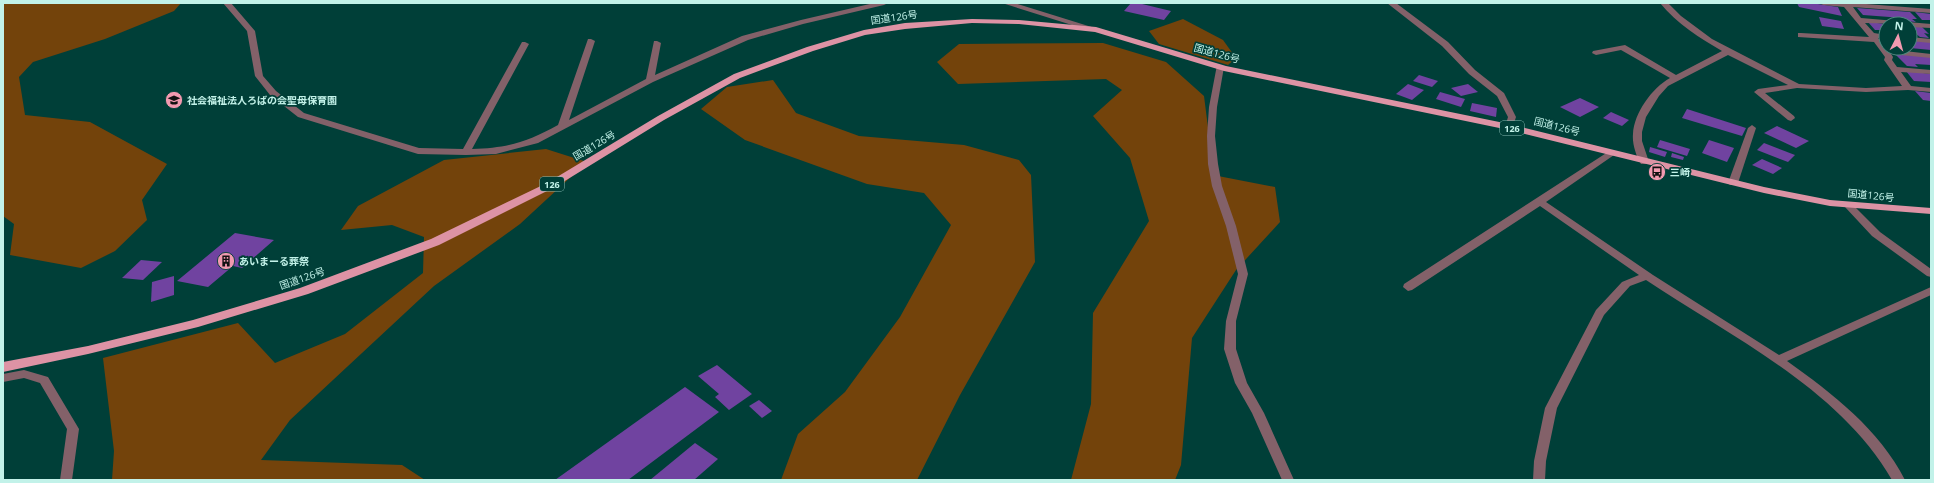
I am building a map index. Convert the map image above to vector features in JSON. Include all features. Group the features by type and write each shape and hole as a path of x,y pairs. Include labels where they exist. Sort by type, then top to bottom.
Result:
{"highway":[{"name":"国道126号","path":"3,367 88,350 194,324 304,291 435,242 551,185 661,118 737,76 810,49 864,33 905,26 964,22 1019,22 1096,30 1220,67 1509,127 1611,152 1644,162 1733,183 1848,205 1931,211"}],"street":[{"path":"227,3 251,31 259,76 273,93 301,115 418,151 466,152 496,151 535,141 650,80 745,38 801,22 884,3"},
{"path":"1006,3 1096,30"},
{"path":"1391,3 1445,44 1472,72 1501,95 1512,117 1509,127"},
{"path":"1664,3 1681,21 1727,52 1769,70 1797,86"},
{"path":"1823,3 1931,12"},
{"path":"1846,4 1878,43"},
{"path":"1860,20 1931,26"},
{"path":"1801,35 1878,38"},
{"path":"1918,40 1931,41"},
{"path":"562,127 591,41"},
{"path":"650,80 657,43"},
{"path":"466,152 525,44"},
{"path":"1596,53 1622,47 1676,78"},
{"path":"1644,162 1637,137 1640,119 1658,89 1727,52"},
{"path":"1918,55 1931,56"},
{"path":"1888,56 1888,60 1908,88"},
{"path":"1220,67 1212,107 1211,136 1213,164 1217,186 1231,226 1243,274 1231,321 1230,349 1241,383 1258,413 1288,480"},
{"path":"1895,69 1931,72"},
{"path":"1791,118 1758,92 1797,86 1866,90 1908,88 1931,90"},
{"path":"1733,183 1752,128"},
{"path":"1408,287 1540,202 1611,152"},
{"path":"1540,202 1647,276 1778,360 1830,400 1856,424 1885,457 1898,480"},
{"path":"1848,205 1876,234 1897,251 1931,274"},
{"path":"1539,480 1540,461 1551,408 1600,313 1626,284 1647,276"},
{"path":"1778,360 1931,291"},
{"path":"3,378 24,374 44,380 73,429 66,480"}],"shaded area":[{"path":"3,3 181,3 174,11 105,39 33,62 19,77 25,115 90,122 167,164 142,200 147,220 115,251 81,268 10,255 14,224 3,216"},
{"path":"1183,19 1223,40 1236,58 1228,65 1159,44 1149,31"},
{"path":"1103,43 1166,62 1204,96 1211,151 1218,176 1275,187 1280,222 1236,270 1192,338 1181,465 1175,480 1071,480 1091,404 1093,313 1149,221 1130,158 1093,116 1122,90 1106,79 958,84 937,62 959,44"},
{"path":"773,80 796,113 859,136 964,145 1019,160 1031,175 1035,262 960,395 917,480 781,480 798,434 845,392 900,317 951,225 924,193 867,184 745,140 701,109 727,87"},
{"path":"546,149 587,162 520,224 434,286 290,420 261,460 402,465 425,480 112,480 114,451 103,358 238,323 275,363 345,334 423,273 424,237 392,225 341,230 358,206 444,160"}],"building":[{"path":"1131,3 1138,3 1171,11 1164,20 1124,11"},
{"path":"1797,3 1811,3 1838,7 1842,16 1799,7"},
{"path":"1857,8 1910,12 1914,16 1878,16 1863,15"},
{"path":"1915,12 1931,14 1931,20 1922,20"},
{"path":"1819,17 1841,21 1844,29 1822,26"},
{"path":"1868,22 1878,23 1878,30 1875,30"},
{"path":"1918,26 1921,26 1929,34 1924,33 1929,38 1918,35"},
{"path":"1918,41 1931,42 1931,50 1918,49"},
{"path":"1897,56 1931,57 1931,65 1915,64 1918,67 1907,66"},
{"path":"1906,71 1931,74 1931,82 1914,81"},
{"path":"1419,75 1438,81 1432,87 1413,81"},
{"path":"1408,84 1424,90 1412,100 1396,94"},
{"path":"1468,84 1478,92 1461,96 1451,88"},
{"path":"1915,91 1931,93 1931,101 1923,100"},
{"path":"1440,92 1465,99 1461,107 1436,99"},
{"path":"1580,98 1599,107 1580,117 1560,107"},
{"path":"1472,103 1497,108 1496,117 1470,111"},
{"path":"1687,109 1746,128 1742,136 1682,118"},
{"path":"1611,112 1629,120 1622,126 1603,118"},
{"path":"1777,126 1809,141 1796,148 1764,133"},
{"path":"1660,140 1690,149 1687,156 1657,147"},
{"path":"1709,140 1734,148 1727,162 1702,153"},
{"path":"1764,143 1795,155 1788,162 1757,150"},
{"path":"1650,147 1667,152 1665,157 1649,152"},
{"path":"1672,153 1684,157 1683,160 1671,157"},
{"path":"1762,159 1782,168 1773,174 1752,165"},
{"name":"あいまーる葬祭","path":"235,233 274,240 242,268 233,266 208,287 177,281"},
{"path":"141,260 162,262 143,280 122,278"},
{"path":"174,276 174,295 151,302 152,282"},
{"path":"717,365 752,394 729,410 715,397 719,394 698,376"},
{"path":"685,387 719,412 628,480 555,480"},
{"path":"759,400 772,411 762,418 749,406"},
{"path":"695,443 718,459 694,480 650,480"}],"place":[{"name":"社会福祉法人ろばの会聖母保育園","path":"174,100"},
{"name":"三崎","path":"1657,172"},
{"name":"あいまーる葬祭","path":"226,261"}]}
